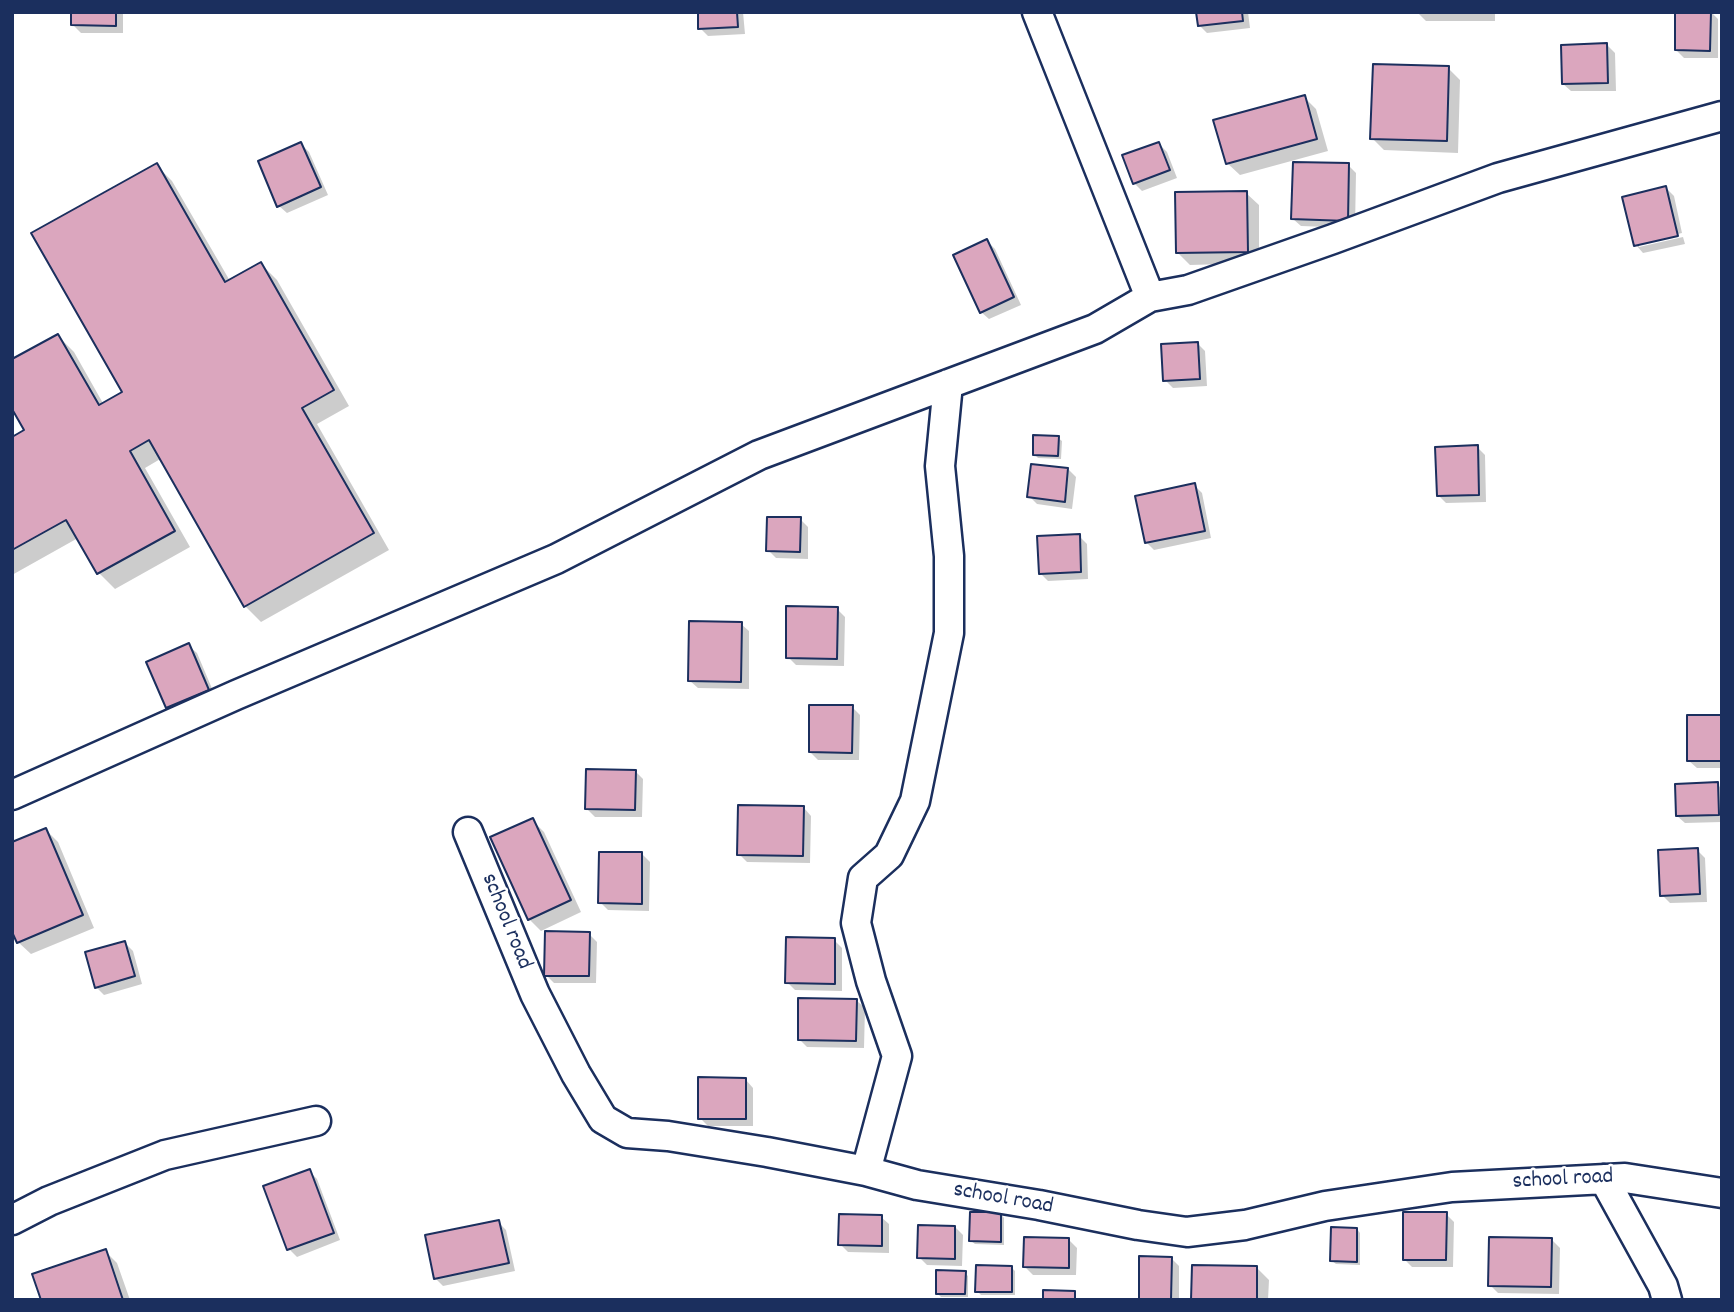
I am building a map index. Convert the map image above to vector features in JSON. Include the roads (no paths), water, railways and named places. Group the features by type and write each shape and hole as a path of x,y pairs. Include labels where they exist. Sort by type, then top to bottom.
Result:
{"street":[{"path":"1037,12 1150,297"},
{"path":"12,795 236,695 555,559 759,455 1095,329 1150,297 1188,289 1498,178 1722,116"},
{"path":"866,1171 897,1056 871,981 856,923 863,878 889,855 915,800 949,633 949,556 940,466 948,384"},
{"name":"school road","path":"468,832 535,994 576,1074 603,1119 627,1133 668,1136 729,1146 866,1171 917,1185 1138,1225 1187,1231 1245,1225 1325,1206 1452,1187 1625,1178 1722,1193"},
{"path":"12,1220 49,1201 165,1155 316,1121"},
{"path":"1604,1179 1667,1300"}]}
